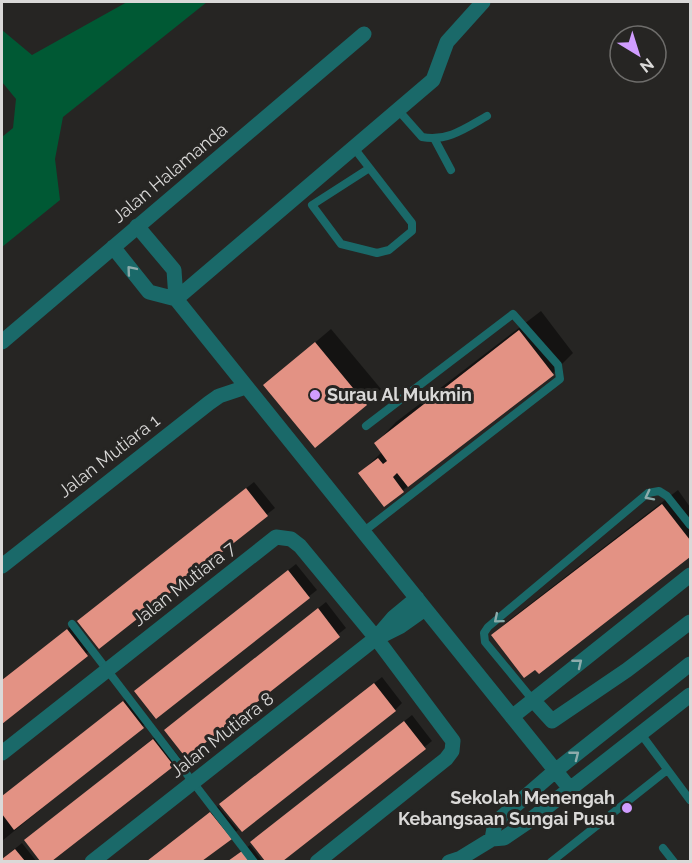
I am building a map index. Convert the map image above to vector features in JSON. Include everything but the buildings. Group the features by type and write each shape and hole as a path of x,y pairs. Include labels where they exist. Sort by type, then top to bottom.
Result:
{"street":[{"path":"176,299 433,81 447,42 483,2"},
{"name":"Jalan Halamanda","path":"2,342 364,34"},
{"path":"137,226 174,270 176,299 571,790"},
{"path":"112,247 149,292 176,299"},
{"name":"Jalan Mutiara 1","path":"2,566 209,403 219,396 246,387"},
{"name":"Jalan Mutiara 7","path":"2,753 276,537 291,539 300,546 376,638"},
{"path":"512,717 690,575"},
{"name":"Jalan Mutiara 8","path":"92,861 376,638 394,617 421,604"},
{"path":"532,699 552,720 627,670 690,622"},
{"path":"317,861 446,759 453,746 449,732 376,638"},
{"path":"492,839 495,823 555,771 690,664"},
{"path":"449,861 461,858 492,839 504,838 571,790 690,695"}],"lane":[{"path":"399,111 422,137 435,140 451,136 487,116"},
{"path":"435,140 451,170"},
{"path":"354,148 412,223 412,231 389,250 377,253 341,244 312,205 368,169"},
{"path":"363,532 560,380 558,365 513,314 366,426"},
{"path":"532,699 485,642 484,633 488,627 648,494 659,491 667,496 690,525"},
{"path":"72,624 254,861"},
{"path":"641,734 690,800"},
{"path":"551,861 667,770"},
{"path":"663,848 674,861"}],"green space":[{"path":"127,2 207,2 63,117 55,159 60,200 2,247 2,137 13,128 16,99 2,82 2,30 32,55"}],"place":[{"name":"Surau Al Mukmin","path":"315,395"},
{"name":"Sekolah Menengah Kebangsaan Sungai Pusu","path":"627,808"}]}
